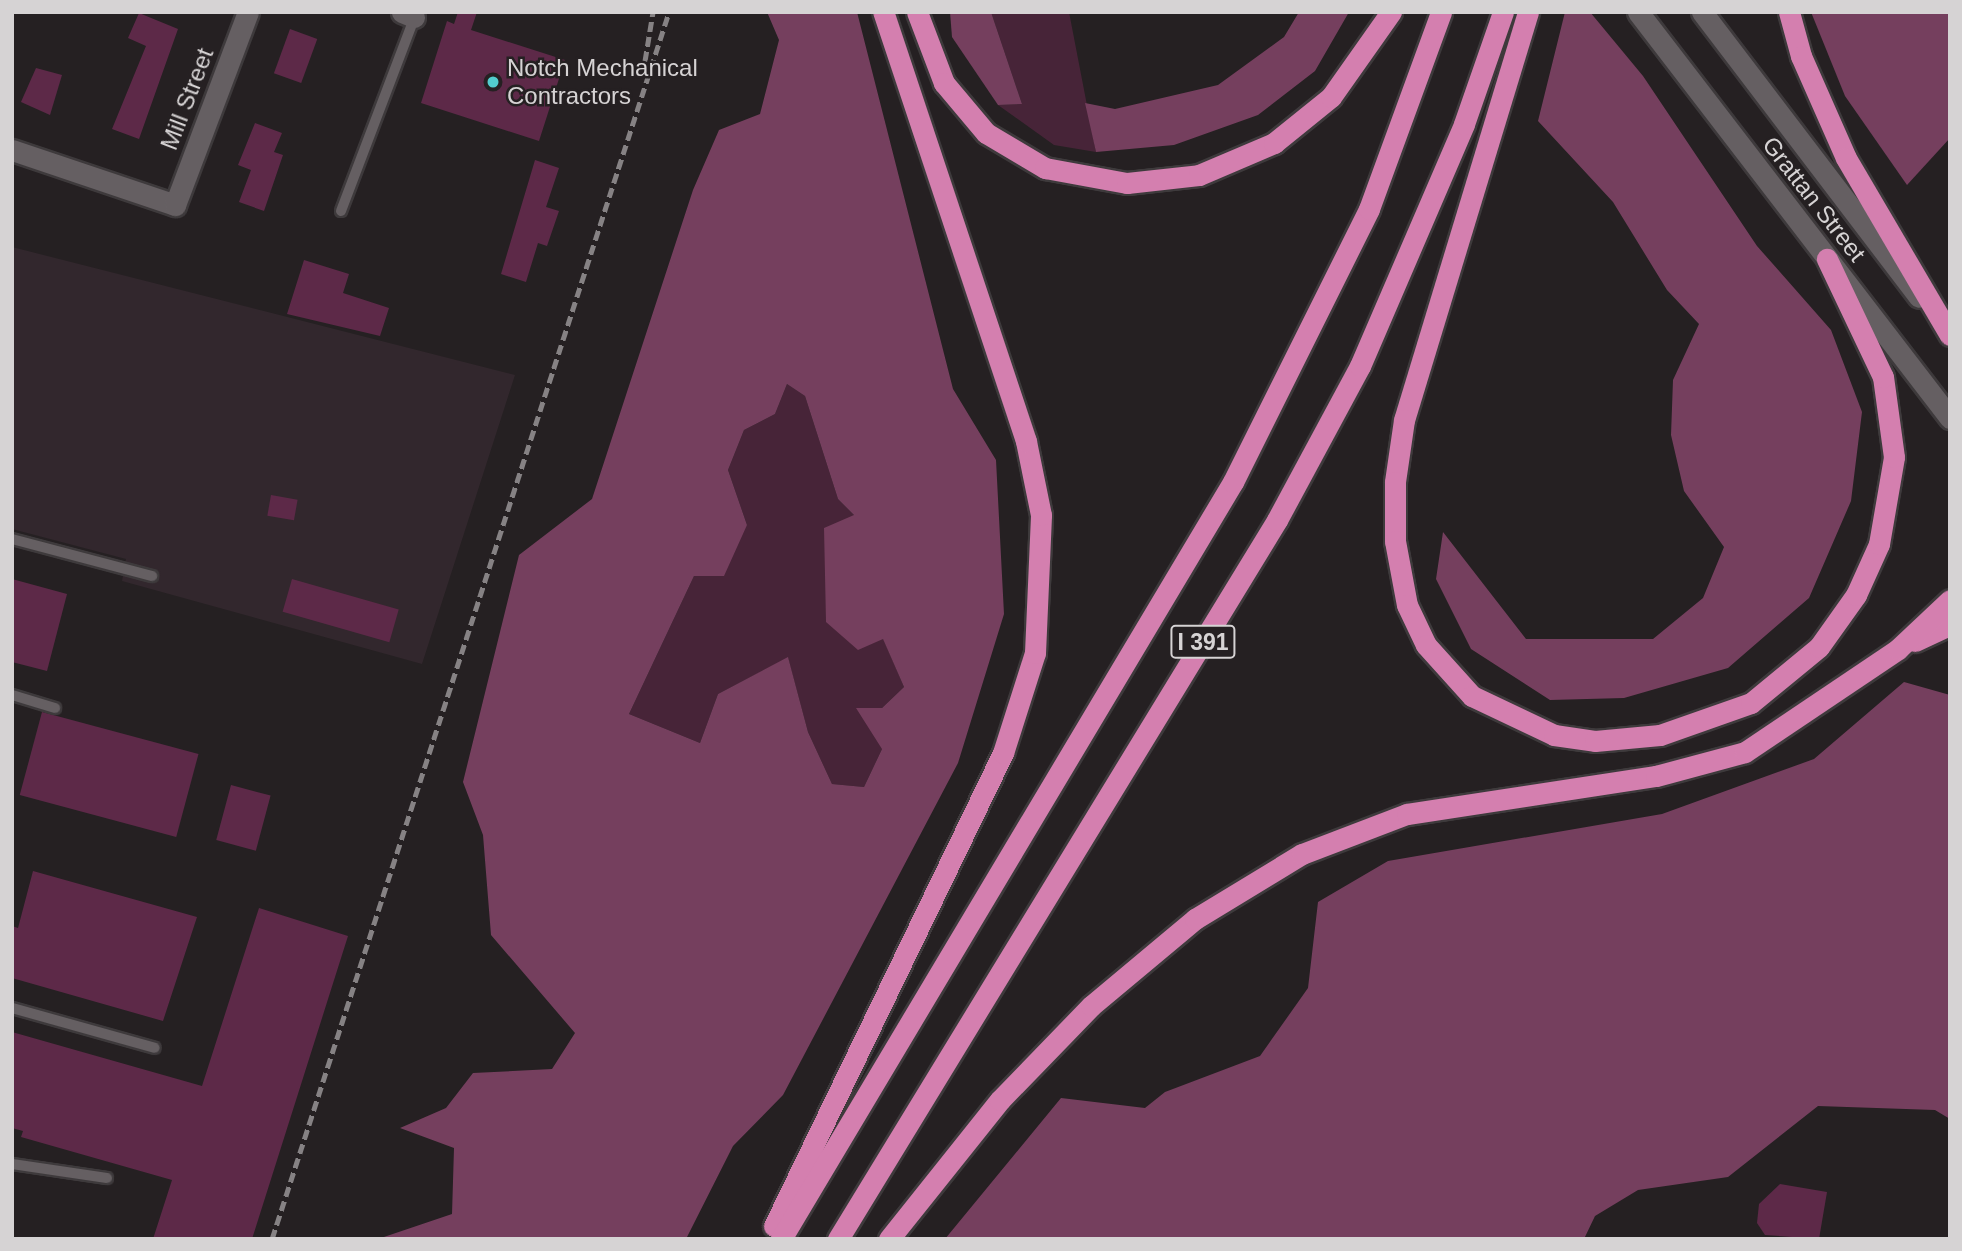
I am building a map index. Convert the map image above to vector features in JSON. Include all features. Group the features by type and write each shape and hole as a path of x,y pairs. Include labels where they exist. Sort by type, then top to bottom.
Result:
{"highway":[{"path":"768,1239 954,860 1022,704 1035,653 1041,515 1026,441 883,12"},
{"path":"917,12 944,83 986,133 1045,168 1127,183 1199,175 1274,143 1331,97 1391,12"},
{"name":"I 391","path":"781,1239 1233,482 1369,209 1441,12"},
{"name":"I 391","path":"838,1239 1277,520 1360,366 1464,124 1503,12"},
{"path":"1528,12 1404,420 1395,482 1395,541 1407,606 1426,645 1472,696 1554,735 1648,737 1707,723 1751,703 1819,647 1856,595 1879,544 1894,457 1883,377 1827,259"},
{"path":"1789,12 1846,158 1950,336"},
{"path":"1898,649 1950,600"},
{"path":"889,1239 1000,1100 1091,1006 1195,919 1302,854 1407,814 1656,776 1745,752 1898,649 1950,625"}],"main road":[{"name":"Mill Street","path":"12,150 175,205 248,12"},
{"name":"Grattan Street","path":"1638,12 1950,418"},
{"name":"Grattan Street","path":"1702,12 1950,336"}],"lane":[{"path":"341,211 411,14"},
{"path":"12,539 152,576"},
{"path":"12,695 55,708"},
{"path":"12,1008 155,1048"},
{"path":"12,1164 107,1178"}],"shaded area":[{"path":"767,12 857,12 953,389 996,460 1004,614 958,763 783,1095 733,1146 686,1239 378,1239 452,1214 454,1148 400,1128 446,1108 473,1073 552,1069 575,1033 491,935 483,835 463,782 519,555 592,499 693,190 719,130 760,114 779,40","holes":["787,384 805,396 838,499 854,515 824,528 826,622 858,650 883,639 904,687 882,708 856,708 882,749 864,787 832,784 808,732 788,657 718,694 700,743 629,714 694,576 724,576 747,525 728,470 744,430 775,414"]},
{"path":"950,12 991,12 1022,104 998,105 952,37"},
{"path":"991,12 1069,12 1096,152 1054,145 998,105 1022,104"},
{"path":"1299,12 1349,12 1315,71 1258,115 1174,145 1096,152 1085,103 1115,109 1218,85 1284,37"},
{"path":"1565,12 1590,12 1643,76 1757,246 1831,330 1862,412 1851,501 1809,598 1728,668 1624,698 1550,700 1471,649 1436,579 1443,532 1526,639 1653,639 1703,598 1724,547 1684,491 1671,435 1673,380 1699,324 1667,290 1613,202 1538,121"},
{"path":"1811,12 1950,12 1950,138 1907,185 1845,96"},
{"path":"12,247 515,375 422,664 122,581 126,559 12,529"},
{"path":"787,384 805,396 838,499 854,515 883,638 904,687 882,708 882,749 864,787 832,784 808,732 788,658 718,694 700,743 629,714 694,576 747,525 728,470 744,430 775,414"},
{"path":"1904,682 1950,695 1950,1119 1935,1110 1818,1106 1728,1177 1638,1190 1595,1216 1584,1239 945,1239 1061,1098 1145,1108 1165,1092 1260,1056 1308,988 1318,902 1388,861 1662,814 1814,759"}],"building":[{"name":"Notch Mechanical Contractors","path":"458,12 477,12 471,30 565,60 539,141 421,103 447,21 454,24"},
{"path":"139,13 178,29 139,139 112,129 146,46 128,38"},
{"path":"290,29 317,39 301,83 274,73"},
{"path":"36,68 62,75 50,115 21,102"},
{"path":"255,123 282,133 274,152 283,155 264,211 239,202 251,170 238,165"},
{"path":"535,160 559,168 546,207 559,211 547,246 538,243 526,282 501,274"},
{"path":"304,260 349,274 343,293 389,308 380,336 287,314"},
{"path":"271,495 298,500 294,520 267,516"},
{"path":"12,579 67,594 47,671 12,662"},
{"path":"292,579 399,610 389,642 283,612"},
{"path":"42,712 198,754 176,837 20,795"},
{"path":"231,785 271,796 256,851 216,840"},
{"path":"33,871 197,917 163,1021 12,978 12,926 18,928"},
{"path":"259,908 348,936 252,1239 153,1239 172,1180 21,1137 23,1131 12,1128 12,1032 202,1086"},
{"path":"1780,1184 1827,1192 1819,1239 1765,1235 1757,1223 1759,1204"}],"railway":[{"path":"645,61 653,12"},
{"path":"272,1239 669,12"}],"place":[{"name":"Notch Mechanical Contractors","path":"493,82"}]}
